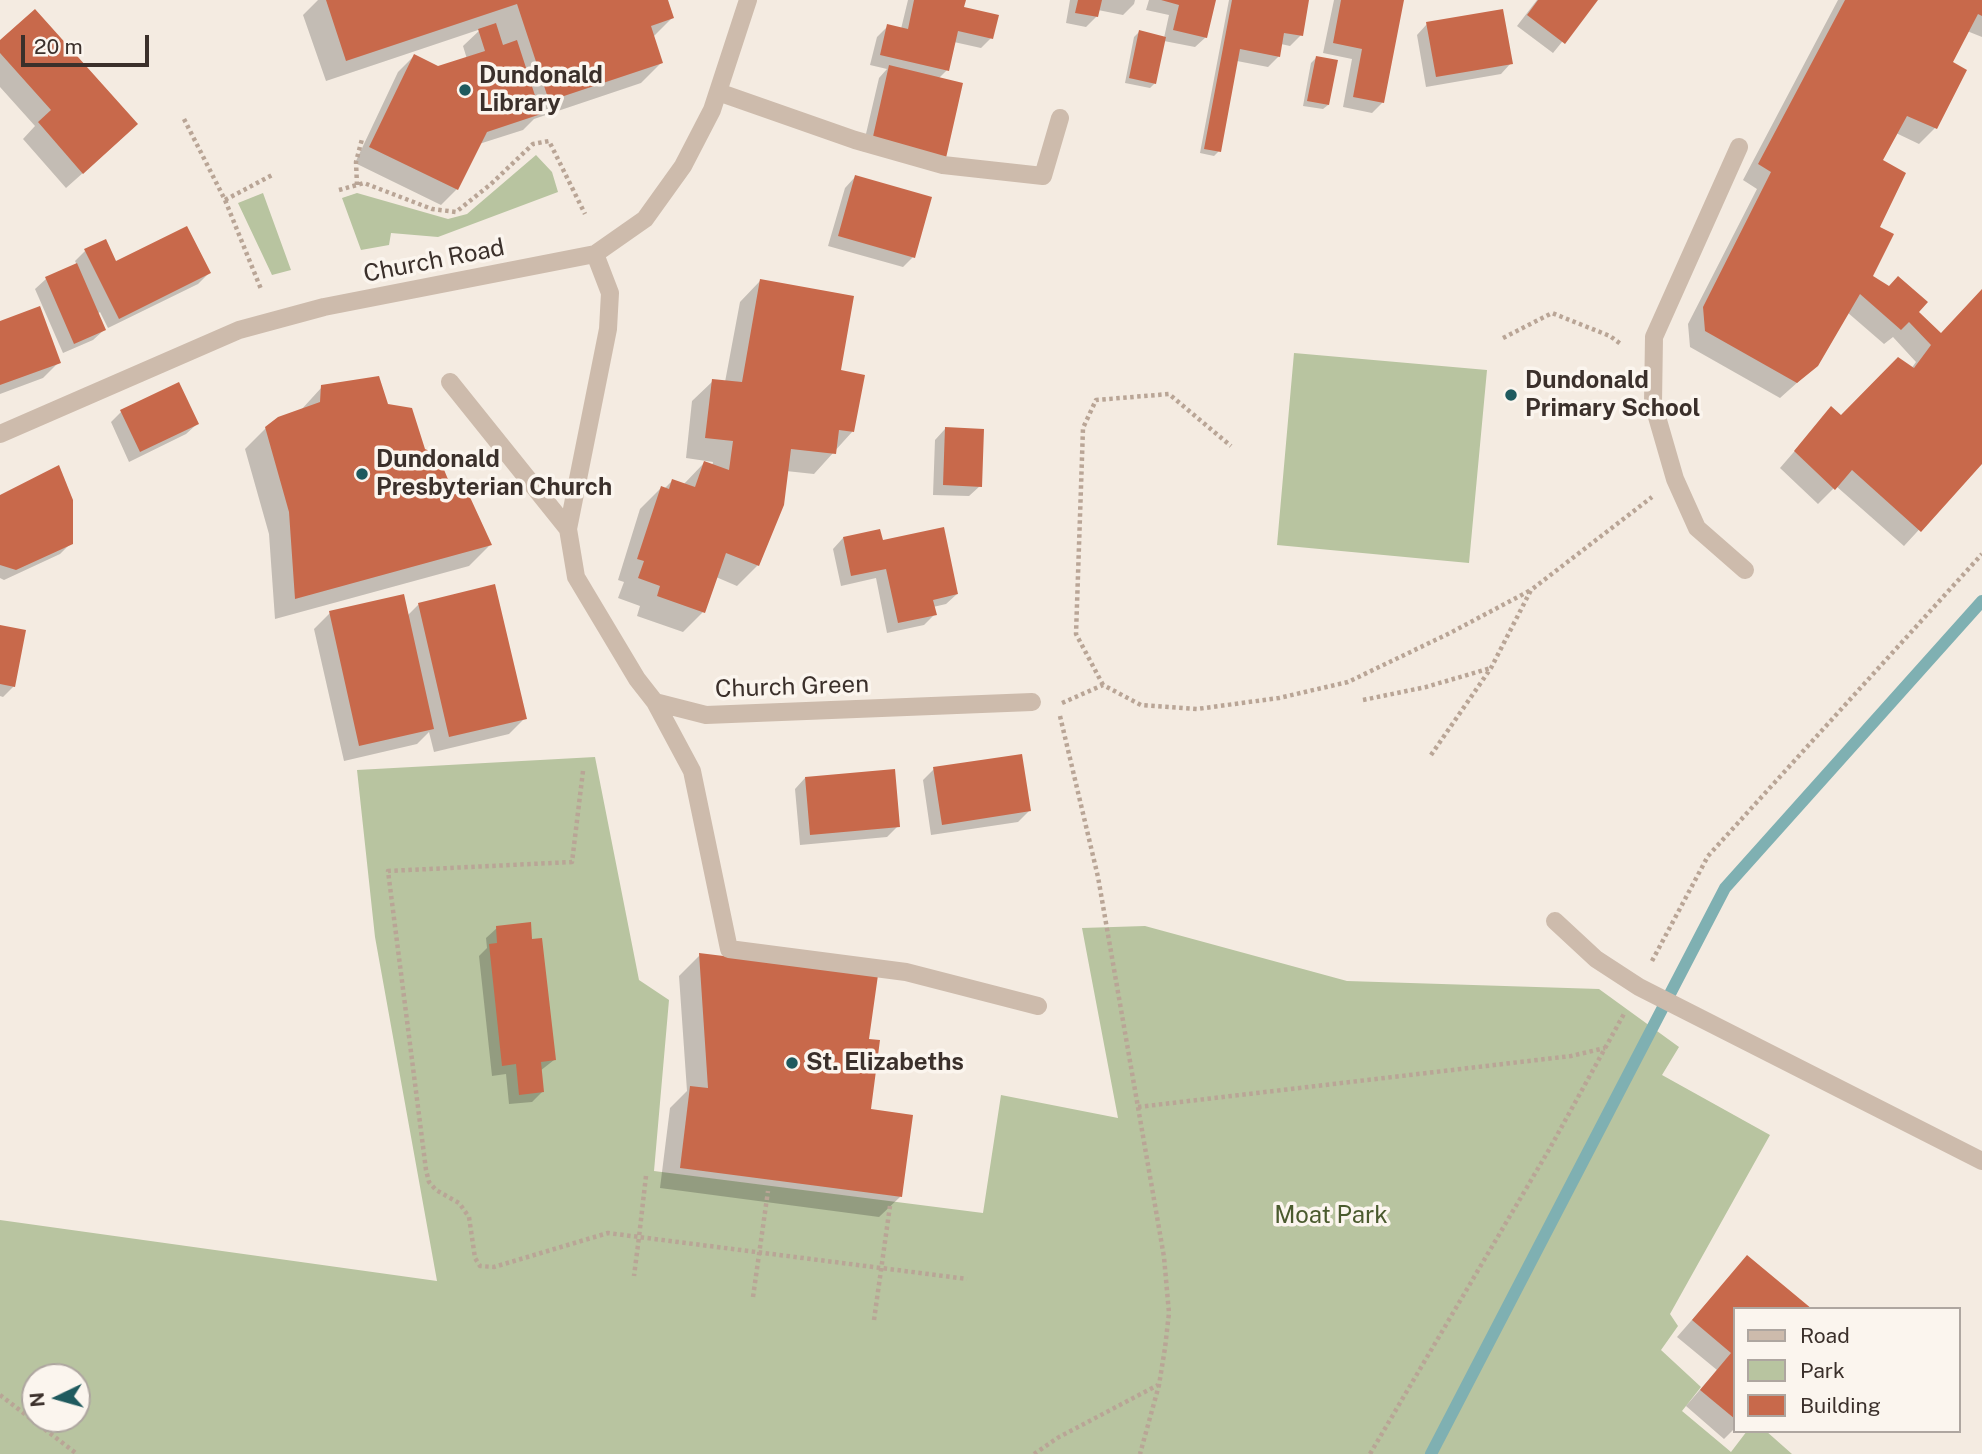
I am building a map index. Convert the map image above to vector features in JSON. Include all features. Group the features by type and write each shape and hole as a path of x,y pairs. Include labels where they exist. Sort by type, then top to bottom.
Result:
{"street":[{"name":"Church Road","path":"0,434 239,330 324,307 596,254 645,219 683,166 712,110 748,0"},
{"path":"718,93 943,165 1043,176 1060,118"},
{"path":"1739,147 1654,337 1653,403 1675,479 1697,528 1745,570"},
{"path":"596,254 610,293 608,329 568,529 576,577 637,679 655,702 692,771 729,949 906,972 1038,1006"},
{"path":"450,382 568,529"},
{"name":"Church Green","path":"655,702 706,715 1032,702"},
{"path":"1555,921 1596,959 1639,987 1982,1161"}],"path":[{"path":"184,119 225,200 261,289"},
{"path":"357,185 356,162 362,139"},
{"path":"339,190 364,183 432,209 456,212 491,184 533,144 549,141 585,214"},
{"path":"225,200 274,174"},
{"path":"1503,338 1552,313 1610,336 1653,368"},
{"path":"1231,446 1169,394 1096,400 1083,428 1076,634 1103,685 1142,705 1197,709 1279,698 1348,682 1531,590 1675,479"},
{"path":"1370,1454 1550,1148 1708,856 1982,555"},
{"path":"1431,755 1491,668 1531,590"},
{"path":"1363,700 1426,687 1491,668"},
{"path":"1103,685 1057,705 1098,877 1164,1257 1168,1325 1159,1385 1140,1454"},
{"path":"583,771 572,862 388,871 426,1170 429,1182 436,1190 459,1203 469,1217 475,1258 480,1266 494,1267 608,1233 967,1279"},
{"path":"1138,1107 1571,1056 1605,1048"},
{"path":"634,1276 646,1176"},
{"path":"753,1297 768,1191"},
{"path":"874,1320 890,1206"},
{"path":"1034,1454 1059,1437 1159,1385"},
{"path":"0,1395 77,1454"}],"green space":[{"path":"536,155 552,172 558,192 438,237 391,233 389,245 361,250 342,198 357,193 448,219 467,214"},
{"path":"263,193 291,270 272,275 238,203"},
{"path":"1294,353 1487,370 1469,563 1277,545"},
{"name":"Moat Park","path":"595,757 639,980 669,1000 654,1171 983,1213 1001,1095 1118,1118 1082,928 1145,926 1347,981 1599,989 1679,1047 1662,1075 1770,1135 1670,1314 1678,1326 1661,1350 1701,1387 1682,1411 1731,1452 1745,1433 1768,1433 1792,1454 0,1454 0,1220 437,1281 375,937 357,770"}],"building":[{"path":"326,0 668,0 674,18 651,26 663,63 549,101 517,4 346,61"},
{"path":"914,0 966,0 964,7 999,15 993,39 958,31 949,71 880,55 887,24 908,29"},
{"path":"1078,0 1102,0 1098,17 1075,13"},
{"path":"1161,0 1216,0 1207,38 1173,30 1179,5"},
{"path":"1232,0 1309,0 1303,36 1284,33 1280,57 1240,49 1221,152 1204,149"},
{"path":"1341,0 1404,0 1384,103 1353,97 1362,49 1333,43"},
{"path":"1538,0 1598,0 1565,44 1527,15"},
{"path":"1845,0 1982,0 1982,16 1978,14 1953,62 1967,70 1937,129 1907,116 1883,160 1906,173 1880,227 1894,234 1873,276 1889,286 1898,276 1928,302 1919,312 1941,333 1982,289 1982,464 1921,532 1852,470 1835,490 1794,451 1831,406 1841,415 1898,357 1914,368 1931,345 1909,322 1901,330 1860,294 1818,366 1797,383 1705,331 1703,307 1771,172 1758,164"},
{"path":"35,9 138,124 83,174 38,122 51,110 0,53 0,40"},
{"path":"1503,9 1513,64 1436,77 1426,22"},
{"name":"Dundonald Library","path":"496,23 503,45 517,40 541,114 487,132 458,190 369,147 414,54 438,66 485,51 478,29"},
{"path":"1139,30 1166,37 1156,84 1129,78"},
{"path":"1316,56 1338,60 1329,105 1307,101"},
{"path":"889,65 963,83 946,158 872,141"},
{"path":"855,175 932,197 915,258 838,236"},
{"path":"187,226 211,273 119,319 84,249 106,239 116,261"},
{"path":"77,263 106,330 74,344 45,277"},
{"path":"760,279 854,296 841,370 865,375 854,432 839,430 836,454 791,449 784,505 759,566 726,553 705,613 657,596 660,586 638,578 644,561 637,559 661,486 669,489 672,479 695,487 704,461 729,470 733,441 705,438 712,379 742,382"},
{"path":"40,306 61,363 0,385 0,321"},
{"name":"Dundonald Presbyterian Church","path":"379,376 388,404 412,408 425,449 438,455 454,494 469,495 492,545 295,599 289,512 265,427 278,417 320,402 321,385"},
{"path":"179,382 199,424 140,452 120,410"},
{"path":"945,427 984,429 982,487 943,485"},
{"path":"59,465 73,500 73,544 16,570 0,565 0,495"},
{"path":"944,527 958,594 933,600 937,615 898,623 886,569 851,576 843,537 880,529 883,540"},
{"path":"495,584 527,719 449,737 418,603"},
{"path":"404,594 434,729 359,746 329,611"},
{"path":"0,625 26,630 15,687 0,684"},
{"path":"1022,754 1031,811 942,825 933,767"},
{"path":"895,769 900,827 810,835 805,777"},
{"path":"531,922 532,939 542,938 556,1060 541,1062 544,1092 519,1095 516,1064 502,1066 489,944 497,943 496,926"},
{"name":"St. Elizabeths","path":"699,953 878,975 869,1039 880,1040 871,1109 913,1115 902,1197 680,1168 690,1086 708,1088"},
{"path":"1747,1255 1810,1307 1734,1307 1734,1418 1700,1390 1731,1353 1692,1320"}],"waterway":[{"path":"1431,1454 1725,888 1982,601"}],"place":[{"name":"Dundonald Library","path":"465,90"},
{"name":"Dundonald Primary School","path":"1511,395"},
{"name":"Dundonald Presbyterian Church","path":"362,474"},
{"name":"St. Elizabeths","path":"792,1063"}]}
